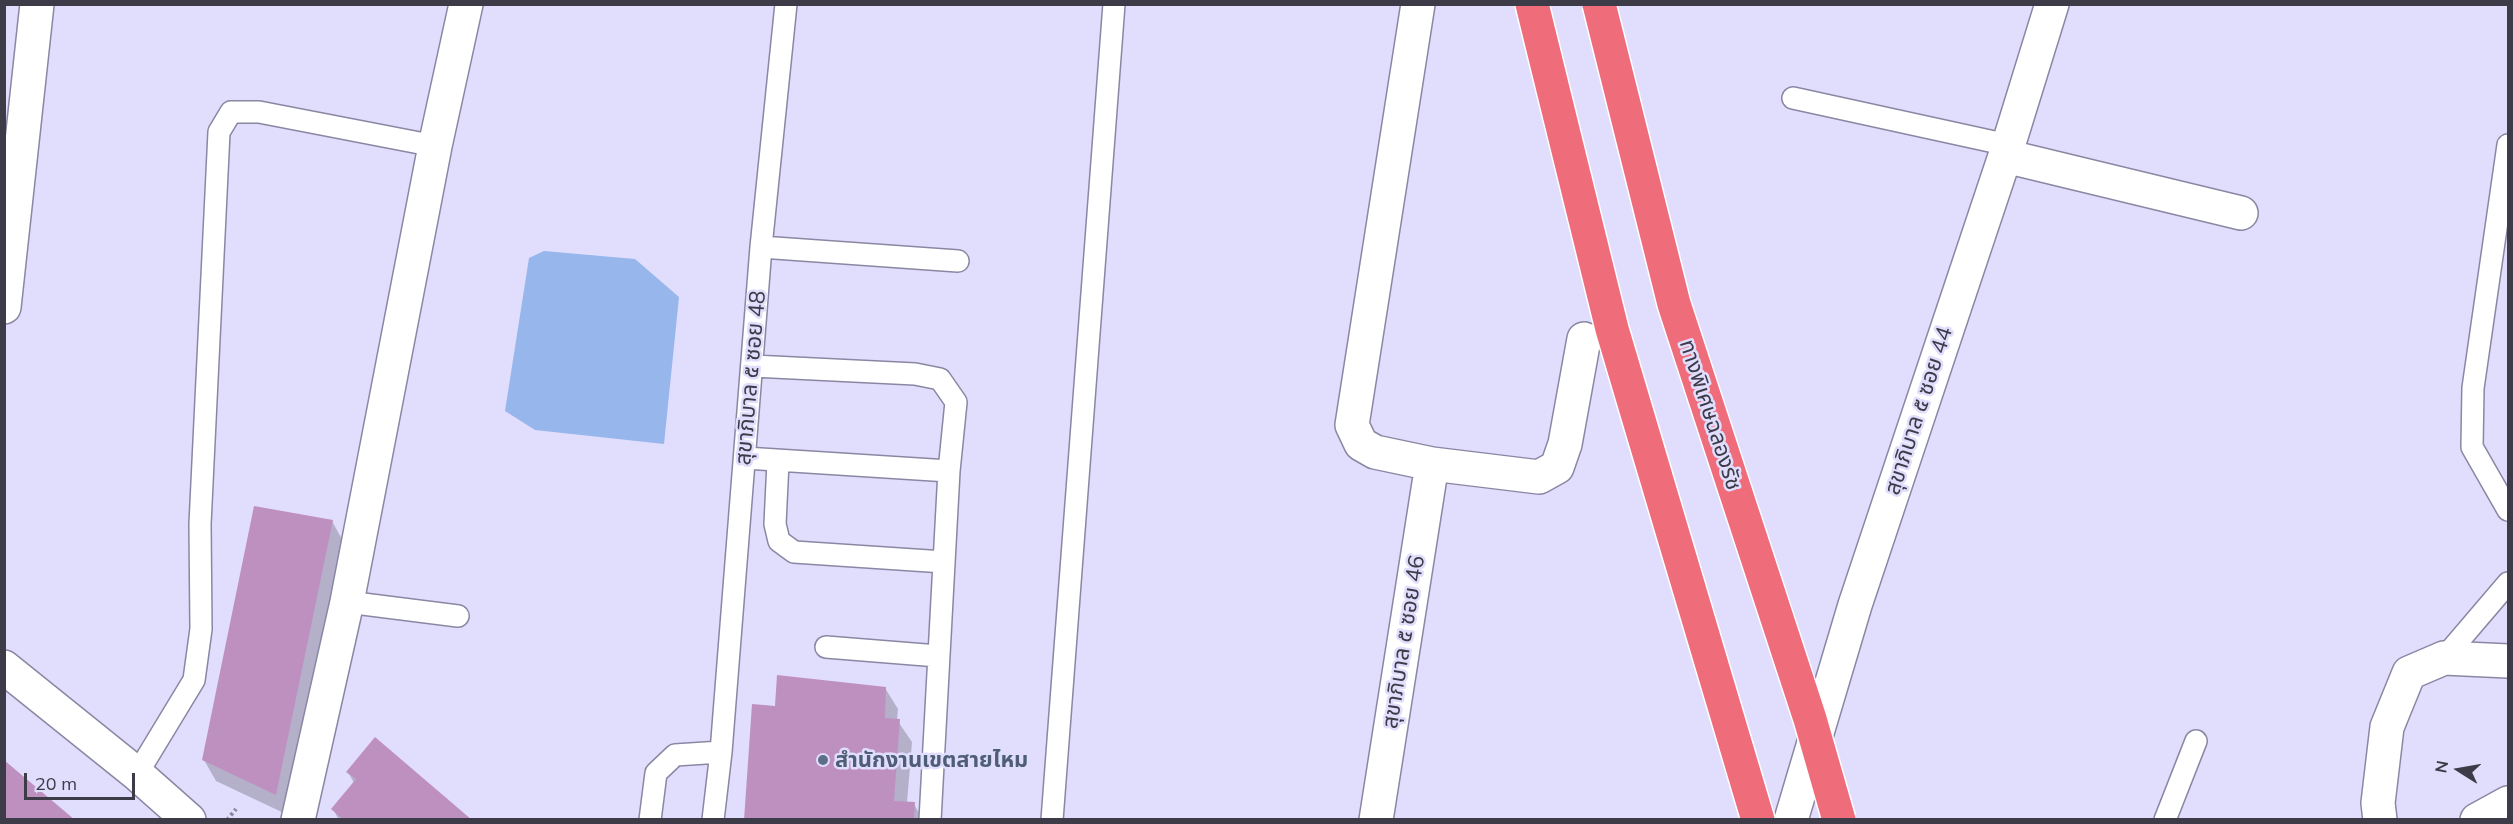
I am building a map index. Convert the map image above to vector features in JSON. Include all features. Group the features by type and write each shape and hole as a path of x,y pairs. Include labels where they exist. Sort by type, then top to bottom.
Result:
{"highway":[{"path":"1532,4 1612,329 1758,819"},
{"name":"ทางพิเศษฉลองรัช","path":"1599,4 1674,304 1810,719 1839,819"}],"street":[{"path":"4,307 37,4"},
{"path":"298,819 347,602 435,146 465,4"},
{"path":"1418,4 1353,424 1361,444 1375,452 1432,464 1539,477 1557,467 1565,444 1584,339"},
{"name":"สุขาภิบาล ๕ ซอย 44","path":"1791,819 1855,604 2007,150 2052,4"},
{"path":"2007,150 2241,213"},
{"name":"สุขาภิบาล ๕ ซอย 46","path":"1376,819 1432,464"},
{"path":"2380,819 2378,803 2387,727 2409,673 2444,658 2508,661"},
{"path":"4,667 189,819"},
{"path":"2477,819 2508,802"}],"lane":[{"name":"สุขาภิบาล ๕ ซอย 48","path":"713,819 721,752 761,247 786,4"},
{"path":"1052,819 1114,4"},
{"path":"1793,98 2007,150"},
{"path":"137,774 194,680 201,629 200,524 219,132 231,112 259,112 435,146"},
{"path":"2508,145 2473,388 2472,447 2508,510"},
{"path":"761,247 958,261"},
{"path":"753,366 915,374 940,379 956,402 949,471 930,819"},
{"path":"745,458 778,462 949,471"},
{"path":"778,462 775,524 779,541 794,552 945,562"},
{"path":"2444,658 2508,583"},
{"path":"347,602 458,616"},
{"path":"826,647 938,656"},
{"path":"2165,819 2196,741"},
{"path":"650,819 656,773 675,755 721,752"}],"path":[{"path":"227,819 236,809"}],"water":[{"path":"544,251 635,259 679,297 664,444 535,430 505,411 529,258"}],"building":[{"path":"254,506 333,520 276,795 202,760"},
{"name":"สำนักงานเขตสายไหม","path":"777,675 886,687 885,718 900,719 894,801 915,802 914,820 744,820 752,704 775,706"},
{"path":"375,737 472,820 344,820 331,809 356,779 346,772"},
{"path":"4,760 75,820 4,820"}],"place":[{"name":"สำนักงานเขตสายไหม","path":"823,760"}]}
